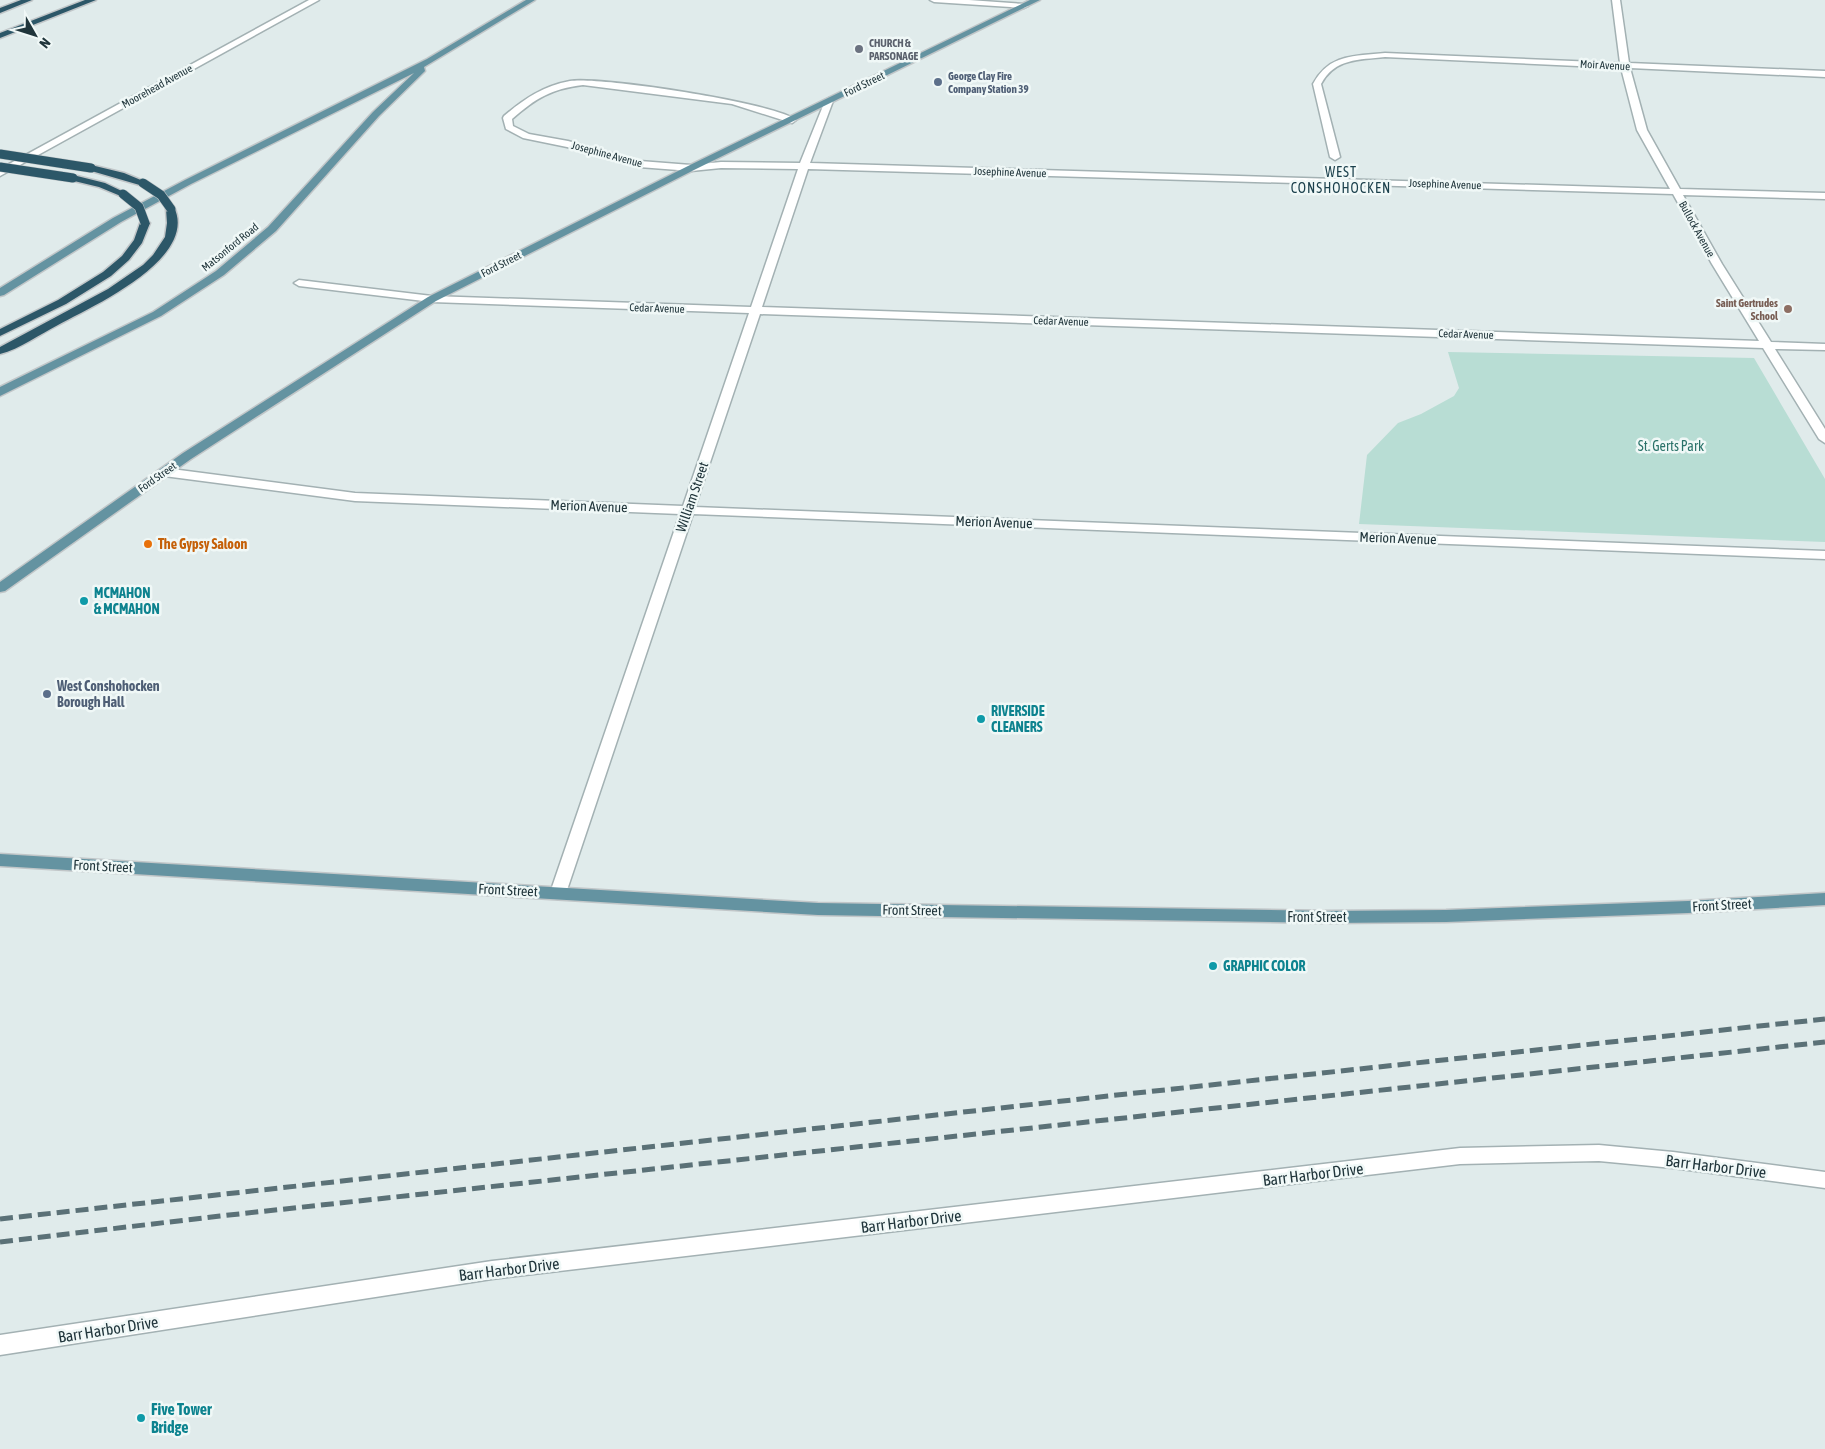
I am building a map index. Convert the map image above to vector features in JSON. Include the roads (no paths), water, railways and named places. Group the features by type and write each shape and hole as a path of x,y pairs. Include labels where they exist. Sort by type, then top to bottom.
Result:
{"highway":[{"path":"0,10 21,0"},
{"path":"0,10 28,0"},
{"path":"0,36 92,0"},
{"path":"0,27 16,20"},
{"path":"0,154 91,168 121,175 143,183 161,195 171,209 173,226 165,246 134,277 0,351"},
{"path":"0,167 73,178 102,185 123,194 139,207 144,223 144,231 137,246 108,273 0,333"}],"main road":[{"name":"Matsonford Road","path":"0,293 72,246 152,201 430,61 531,0"},
{"name":"Ford Street","path":"0,588 164,472 432,299 691,168 1036,0"},
{"name":"Matsonford Road","path":"0,392 157,314 227,268 272,230 376,114 430,61"},
{"name":"Front Street","path":"0,860 818,909 1328,917 1446,916 1688,907 1825,898"}],"street":[{"name":"Moorehead Avenue","path":"0,173 315,0"},
{"path":"934,0 1024,6"},
{"name":"Bullock Avenue","path":"1616,0 1625,66 1642,130 1717,264 1825,439"},
{"name":"Moir Avenue","path":"1335,157 1317,84 1326,70 1338,63 1385,55 1825,74"},
{"name":"Josephine Avenue","path":"792,120 733,102 584,82 559,85 542,90 507,118 509,127 526,136 568,144 639,164 691,168 722,165 804,166 1825,196"},
{"name":"William Street","path":"558,893 804,166 830,101"},
{"name":"Cedar Avenue","path":"299,283 432,299 755,312 1825,347"},
{"name":"Merion Avenue","path":"164,472 355,497 1825,554"},
{"name":"Barr Harbor Drive","path":"0,1345 492,1270 1460,1156 1599,1153 1673,1160 1825,1180"}],"railway":[{"path":"0,1219 1108,1096 1825,1019"},
{"path":"0,1242 220,1216 1825,1042"}],"place":[{"name":"CHURCH & PARSONAGE","path":"859,49"},
{"name":"George Clay Fire Company Station 39","path":"938,82"},
{"name":"Saint Gertrudes School","path":"1788,309"},
{"name":"The Gypsy Saloon","path":"148,544"},
{"name":"MCMAHON & MCMAHON","path":"84,601"},
{"name":"West Conshohocken Borough Hall","path":"47,694"},
{"name":"RIVERSIDE CLEANERS","path":"981,719"},
{"name":"GRAPHIC COLOR","path":"1213,966"},
{"name":"Five Tower Bridge","path":"141,1418"}],"district":[{"name":"WEST CONSHOHOCKEN","path":"1341,180"}],"park label":[{"name":"St. Gerts Park","path":"1671,446"}]}
